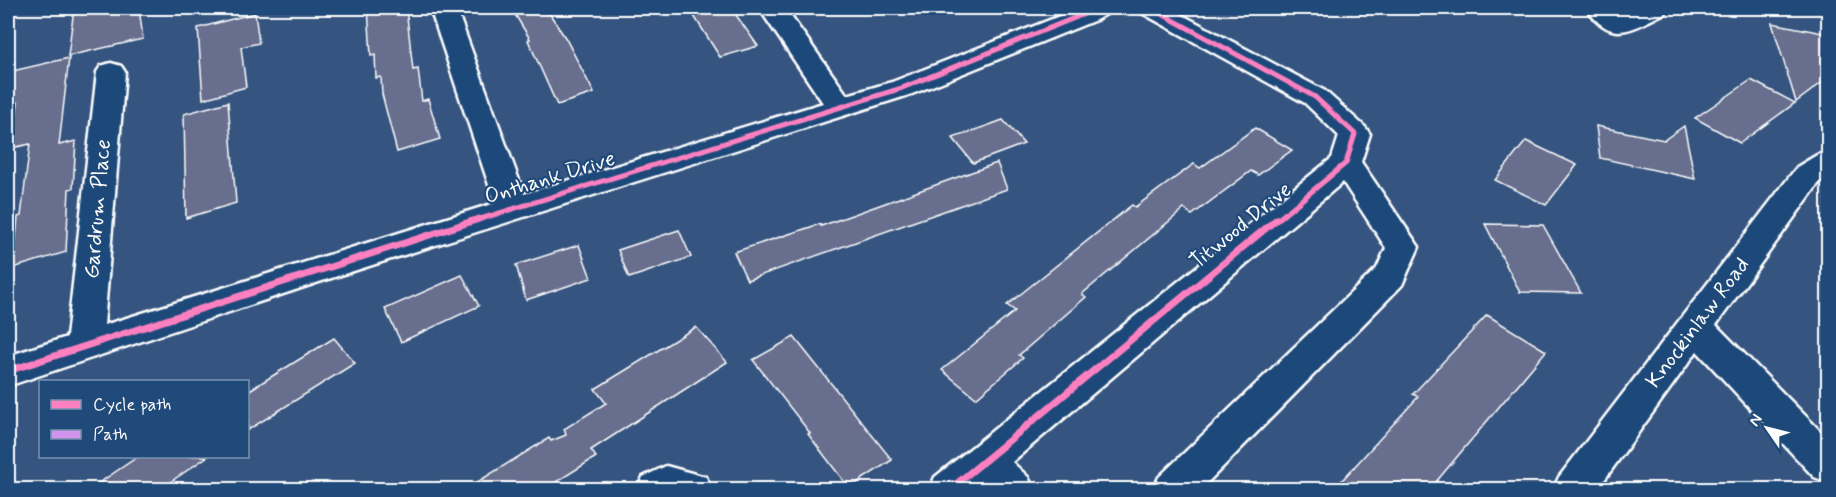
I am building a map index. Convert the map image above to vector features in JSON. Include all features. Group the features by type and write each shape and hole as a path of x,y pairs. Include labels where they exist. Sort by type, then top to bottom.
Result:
{"street":[{"path":"443,8 513,208"},
{"path":"772,8 840,107"},
{"name":"Onthank Drive","path":"8,371 513,208 902,88 1099,8"},
{"path":"1151,8 1315,97 1355,134 1346,163 1403,247 1390,276 1173,489"},
{"path":"1599,8 1619,24 1656,8"},
{"name":"Gardrum Place","path":"84,346 111,72"},
{"name":"Knockinlaw Road","path":"1573,489 1808,175 1828,162"},
{"name":"Titwood Drive","path":"949,489 1346,163"},
{"path":"1696,327 1828,465"},
{"path":"984,461 1014,489"},
{"path":"657,489 666,484 692,489"}],"building":[{"path":"74,8 139,8 143,39 68,56"},
{"path":"368,8 406,8 413,70 418,69 422,101 428,99 440,139 397,152 382,94 381,77 376,78 375,55 371,56"},
{"path":"511,8 546,8 566,39 594,93 557,105 528,40 530,39"},
{"path":"689,8 731,8 758,46 720,57"},
{"path":"255,13 259,43 241,47 246,87 203,99 198,28"},
{"path":"1772,23 1828,34 1828,78 1796,102"},
{"path":"69,58 59,145 76,141 73,188 69,189 66,252 13,268 18,217 21,216 30,144 12,148 18,102 8,105 8,72"},
{"path":"1751,80 1795,103 1740,143 1695,118"},
{"path":"228,102 236,203 186,218 184,114"},
{"path":"1003,120 1024,144 973,163 953,138"},
{"path":"1596,126 1664,140 1684,126 1695,179 1600,158"},
{"path":"1255,128 1292,150 1258,175 1251,171 1192,215 1184,209 1082,294 1086,297 1019,355 1023,358 976,398 942,370 1015,311 1007,305 1132,205 1135,207 1194,164 1200,168"},
{"path":"1526,141 1577,165 1546,205 1495,180"},
{"path":"997,163 1007,189 747,280 734,252 820,224 821,226"},
{"path":"1485,224 1543,225 1581,293 1520,292"},
{"path":"679,230 691,257 629,278 618,250"},
{"path":"579,245 591,278 526,300 516,265"},
{"path":"462,275 479,306 401,342 385,309"},
{"path":"1487,315 1546,351 1430,489 1334,489 1418,397 1413,394"},
{"path":"696,327 727,362 591,450 596,457 545,489 466,489 549,438 551,441 566,435 564,429 606,403 595,389"},
{"path":"794,337 892,460 849,488 753,360"},
{"path":"334,338 355,363 249,429 249,390"},
{"path":"136,458 205,458 160,489 90,489"}],"marked path":[{"path":"1820,8 1828,13"}],"cycle path":[{"path":"8,371 313,271 902,88 1099,8"},
{"path":"949,490 1346,163 1355,134 1315,97 1151,8"}]}
